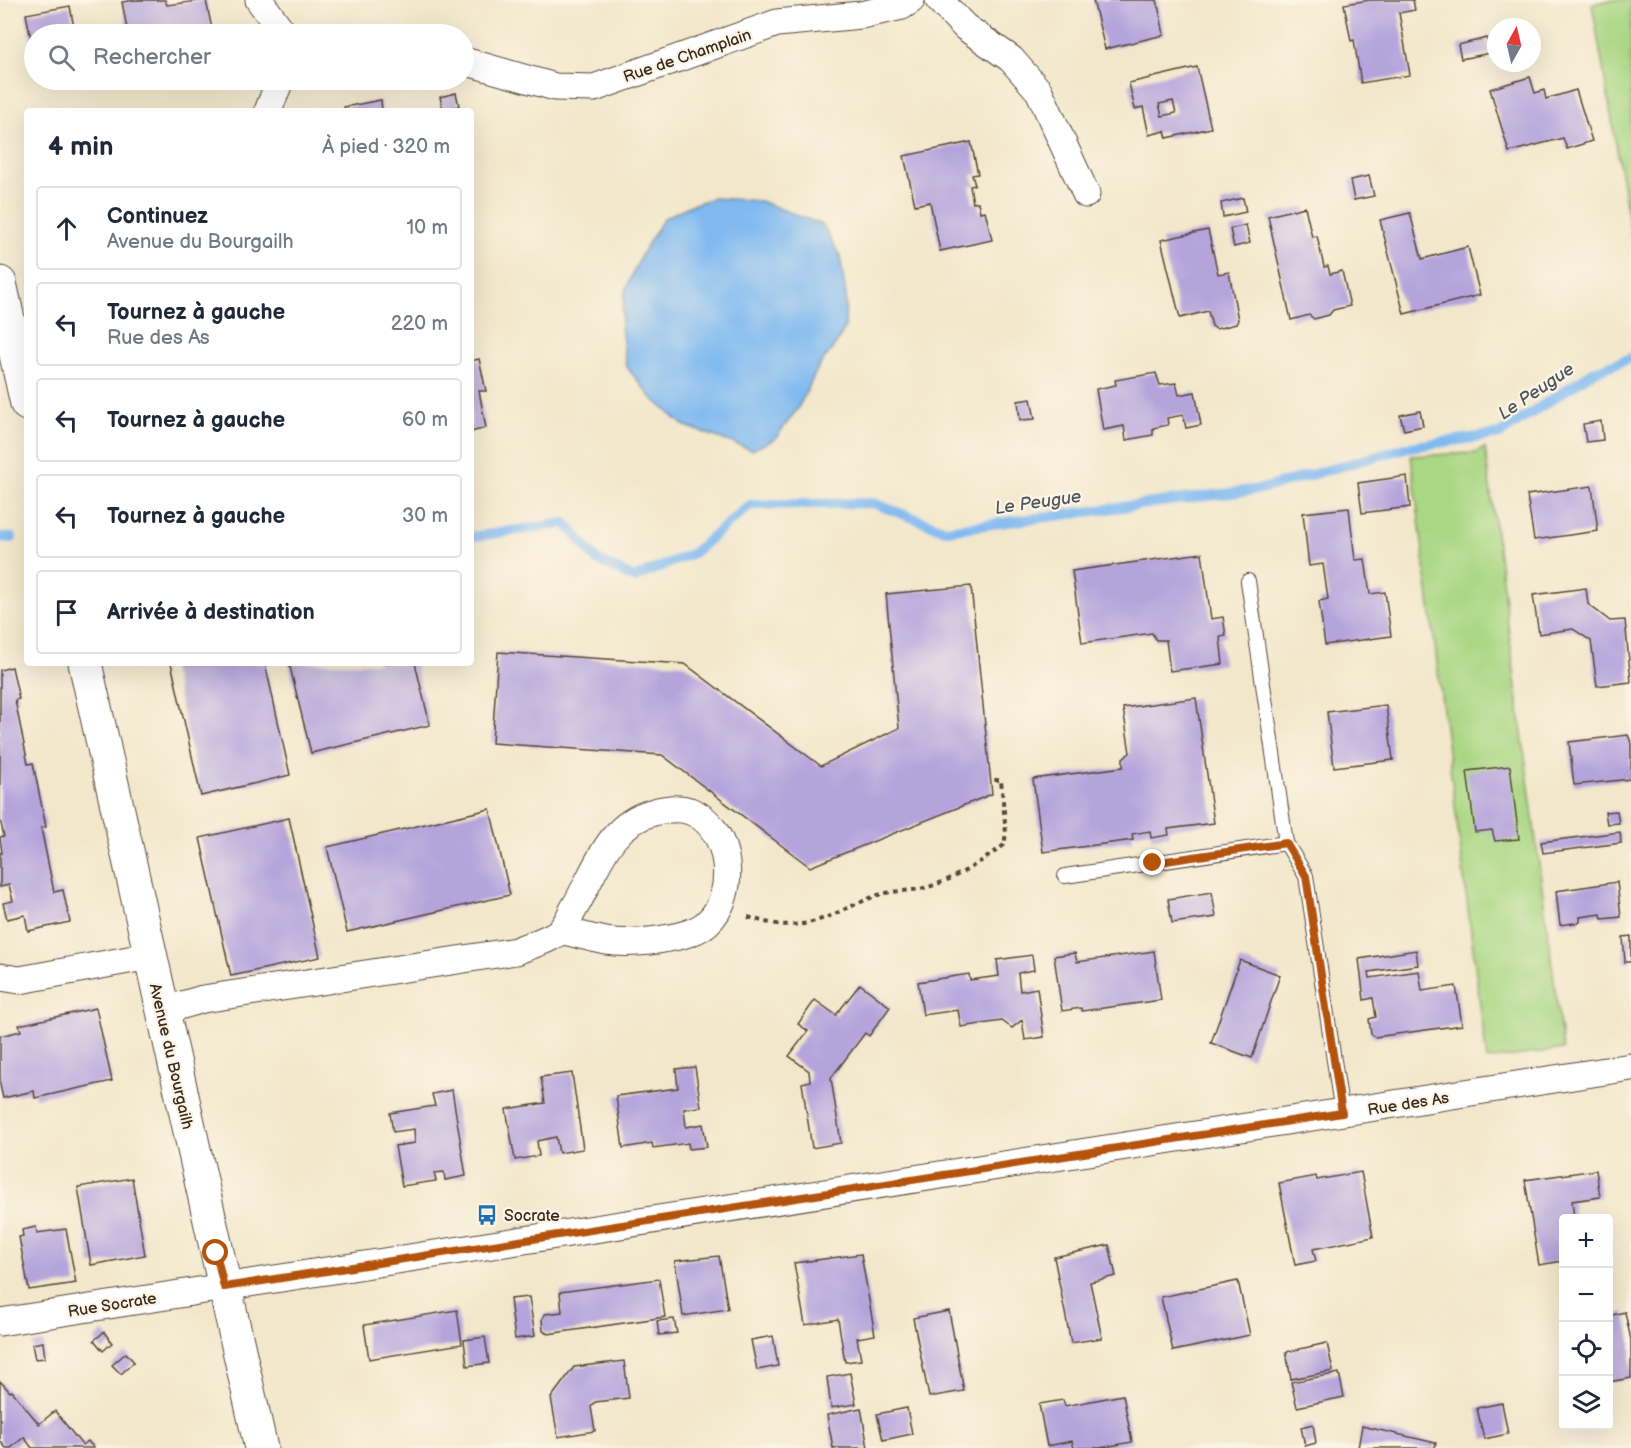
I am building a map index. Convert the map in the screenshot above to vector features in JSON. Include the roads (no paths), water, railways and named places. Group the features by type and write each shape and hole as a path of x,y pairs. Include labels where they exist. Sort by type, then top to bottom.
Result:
{"main road":[{"path":"0,283 24,391"},
{"name":"Avenue du Bourgailh","path":"86,666 261,1448"}],"street":[{"path":"259,0 277,24"},
{"name":"Rue de Champlain","path":"474,64 555,87 594,88 777,23 861,15 902,6 911,0"},
{"path":"939,0 965,27 1011,59 1039,91 1086,194"},
{"path":"269,108 276,90"},
{"path":"162,1011 203,999 516,951 561,930 617,831 644,814 669,808 690,811 711,827 725,850 728,873 719,907 707,924 677,936 607,942 561,930"},
{"path":"0,977 20,980 150,956"},
{"name":"Rue des As","path":"224,1287 1631,1067"},
{"name":"Rue Socrate","path":"0,1322 224,1287"}],"lane":[{"path":"1248,581 1286,843 1306,876 1342,1113"},
{"path":"1065,876 1286,843"}],"water":[{"path":"714,198 760,201 823,225 840,256 846,295 845,327 836,344 819,366 798,408 775,439 752,450 683,425 651,397 626,366 621,326 625,291 642,253 664,218 691,205"}],"waterway":[{"name":"Le Peugue","path":"474,537 565,523 597,560 634,578 693,553 750,505 873,503 946,530 1261,489 1409,447 1500,434 1593,372 1631,358"},
{"name":"Le Peugue","path":"0,537 12,538"}],"place":[{"name":"Socrate","path":"487,1215"}]}
